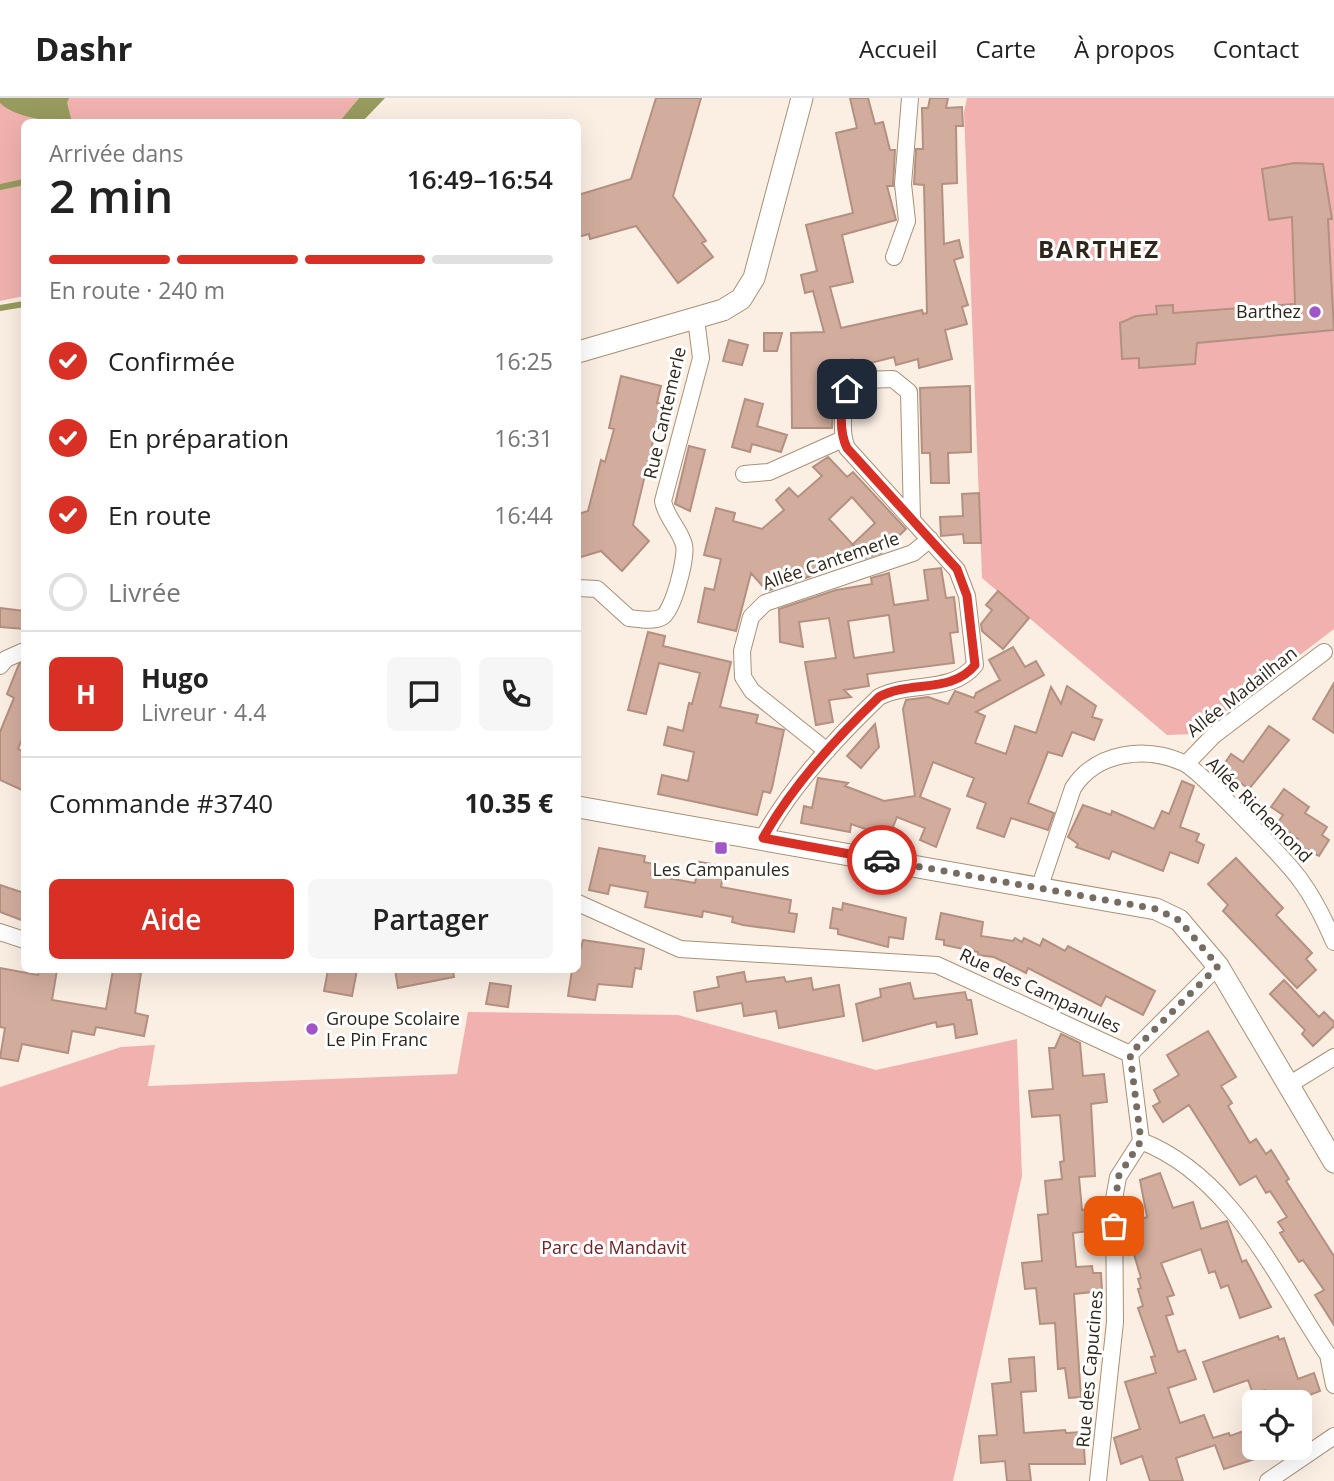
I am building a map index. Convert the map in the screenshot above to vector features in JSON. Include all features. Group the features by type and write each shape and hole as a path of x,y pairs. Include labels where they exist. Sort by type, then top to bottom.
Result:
{"street":[{"path":"581,351 696,319 741,299 754,278 802,98"},
{"path":"894,257 907,221 903,184 910,98"},
{"name":"Rue Cantemerle","path":"581,588 597,589 629,618 661,618 669,612 685,555 683,542 666,515 663,501 701,358 696,319"},
{"path":"763,838 774,819 827,751 879,697 889,692 957,681 975,665 967,596 957,569 847,448 842,439 844,398 852,384 861,380 893,379 904,386 911,400 912,519"},
{"path":"744,474 769,472 842,439"},
{"name":"Allée Cantemerle","path":"827,751 752,691 743,677 742,651 751,617 765,603 913,554 930,539"},
{"path":"0,666 6,659 21,652"},
{"name":"Allée Madailhan","path":"1186,764 1214,735 1324,652"},
{"name":"Allée Richemond","path":"1039,889 1068,801 1081,775 1097,764 1120,755 1155,754 1186,764 1300,879 1320,909 1334,943"},
{"path":"581,808 1156,909 1179,920 1218,966 1334,1162"},
{"name":"Rue des Campanules","path":"581,904 680,948 937,965 1130,1054 1141,1141"},
{"path":"0,932 21,939"},
{"path":"1130,1054 1218,966"},
{"path":"1287,1086 1334,1057"},
{"path":"1141,1141 1158,1148 1199,1176 1225,1199 1328,1355 1334,1385"},
{"name":"Rue des Capucines","path":"1098,1481 1115,1322 1114,1199 1118,1177 1141,1141"},
{"path":"1268,1481 1334,1436"}],"green space":[{"path":"0,98 359,98 342,119 21,119 21,297 0,301"},
{"path":"967,98 1334,98 1334,629 1196,734 1167,735 982,578 964,112"},
{"name":"Parc de Mandavit","path":"468,1012 678,1015 876,1070 1017,1039 1022,1176 953,1481 0,1481 0,1087 121,1047 155,1045 148,1086 457,1074"}],"shaded area":[{"path":"0,98 69,98 67,103 71,119 41,119 14,112 0,103"},
{"path":"359,98 385,98 365,119 342,119"}],"building":[{"path":"656,98 701,98 673,196 706,241 702,243 713,257 678,283 636,226 590,239 589,234 581,236 581,194 631,179"},
{"path":"850,98 868,98 875,124 883,122 890,150 895,150 893,186 887,186 896,220 842,235 853,282 830,287 841,328 922,310 923,314 927,313 924,185 914,184 916,149 923,149 922,108 928,108 930,98 948,98 946,108 962,107 963,126 956,126 957,183 942,184 944,244 959,240 963,257 954,260 968,305 962,307 967,324 945,330 952,359 919,368 918,359 896,365 894,357 855,367 853,359 824,366 824,409 833,409 832,428 792,428 791,333 824,332 813,291 805,293 801,275 817,271 806,225 853,213 836,133 857,128"},
{"path":"1294,163 1323,164 1332,219 1328,219 1334,330 1197,343 1195,364 1139,368 1139,358 1122,359 1120,323 1136,316 1157,314 1156,306 1173,305 1173,313 1295,304 1292,217 1269,220 1262,169"},
{"path":"764,333 782,333 777,351 764,351"},
{"path":"729,340 748,345 742,365 723,361"},
{"path":"621,376 661,386 657,403 662,404 633,525 649,541 622,571 601,551 581,557 581,513 588,511 601,460 605,462 614,429 609,428"},
{"path":"970,386 971,452 948,453 949,483 931,483 930,453 922,453 920,388"},
{"path":"745,399 763,404 757,426 787,435 781,452 752,444 750,452 732,447"},
{"path":"689,446 705,450 690,511 675,504"},
{"path":"828,457 847,477 853,472 906,529 881,553 865,558 854,547 842,559 836,553 811,576 767,591 751,573 736,631 698,622 705,588 714,590 721,559 704,555 716,508 735,513 733,521 762,529 784,510 776,500 789,488 798,497 822,476 813,467","holes":["852,497 875,523 853,544 829,519"]},
{"path":"979,493 981,543 964,543 963,534 941,536 940,517 963,516 962,494"},
{"path":"941,568 946,598 954,597 958,632 950,633 954,663 867,674 869,686 844,690 851,697 829,700 833,722 816,725 805,662 836,658 829,618 799,622 803,647 780,642 779,609 836,590 872,584 871,578 889,573 894,605 928,600 924,570","holes":["889,615 894,652 854,658 848,621"]},
{"path":"998,591 1029,618 1003,649 982,631 981,624 992,610 986,605"},
{"path":"0,608 21,611 21,629 0,627"},
{"path":"648,632 665,636 663,646 731,662 720,707 758,715 756,723 784,730 772,788 770,793 763,791 757,815 658,794 662,775 688,781 694,752 664,745 668,727 683,731 689,703 692,704 700,673 659,663 646,714 628,710"},
{"path":"1013,647 1025,667 1036,661 1044,675 976,712 985,716 975,743 1006,754 1015,726 1036,733 1051,687 1061,704 1067,686 1096,706 1092,717 1102,720 1094,740 1072,732 1062,756 1048,752 1028,803 1054,813 1048,830 1011,818 1004,837 977,828 986,803 967,796 974,778 933,762 920,797 950,809 936,847 920,840 925,828 897,817 889,837 851,824 850,832 801,823 804,806 812,808 818,778 848,783 845,786 884,801 915,796 903,709 906,700 928,697 948,704 955,691 974,698 976,693 1000,680 989,660"},
{"path":"21,663 21,742 18,749 21,750 21,790 0,780 0,732 14,698 7,694"},
{"path":"1334,683 1334,733 1313,719"},
{"path":"875,724 879,747 861,768 847,756"},
{"path":"1269,726 1289,740 1249,789 1221,769 1231,754 1243,762"},
{"path":"1182,781 1194,786 1180,827 1199,834 1196,841 1204,845 1198,863 1170,852 1163,871 1112,851 1109,859 1076,847 1078,844 1068,837 1083,805 1111,815 1112,811 1154,829 1162,811 1169,814"},
{"path":"1284,789 1309,807 1305,813 1327,827 1322,835 1329,840 1319,856 1294,843 1298,839 1277,824 1283,815 1271,807"},
{"path":"599,848 645,856 644,862 653,864 651,875 695,883 699,862 725,866 721,887 791,900 789,913 797,914 794,932 743,925 732,922 733,917 703,911 702,917 645,907 648,892 610,885 608,894 589,890"},
{"path":"1236,858 1283,908 1276,915 1312,953 1306,959 1316,970 1297,988 1223,911 1228,905 1208,884"},
{"path":"0,885 21,892 21,920 0,912"},
{"path":"843,903 906,918 903,939 889,937 888,947 838,934 838,929 830,928 833,908 842,910"},
{"path":"941,913 983,922 981,936 1013,941 1015,938 1022,942 1024,938 1040,946 1043,939 1065,951 1068,946 1155,991 1143,1015 1106,996 1101,1006 1028,968 1026,973 994,957 944,945 944,940 936,939"},
{"path":"583,940 644,949 641,969 635,968 632,987 598,984 595,1000 568,996 572,973 581,973"},
{"path":"0,968 38,975 56,973 52,1000 106,1009 112,973 141,973 135,1013 148,1016 144,1036 96,1027 94,1035 72,1031 68,1053 22,1044 18,1061 0,1058 5,1028 0,1027"},
{"path":"744,972 746,982 784,977 786,982 811,978 813,990 839,985 844,1016 779,1028 776,1011 744,1016 742,1003 697,1011 694,992 719,987 717,977"},
{"path":"327,973 356,973 352,996 324,991"},
{"path":"396,973 453,973 454,977 398,988"},
{"path":"1284,980 1319,1017 1324,1012 1334,1022 1334,1026 1313,1046 1302,1034 1305,1030 1270,994"},
{"path":"490,983 511,986 508,1007 486,1004"},
{"path":"910,983 914,999 965,992 967,1000 971,1000 977,1034 956,1038 954,1024 937,1027 936,1022 863,1041 856,1004 881,997 880,989"},
{"path":"1208,1031 1236,1077 1221,1086 1232,1103 1228,1106 1250,1143 1256,1139 1266,1154 1271,1150 1289,1179 1286,1181 1334,1256 1334,1325 1315,1295 1324,1290 1303,1260 1299,1262 1280,1233 1284,1231 1278,1222 1287,1217 1270,1191 1266,1193 1256,1176 1240,1185 1189,1105 1163,1122 1153,1106 1160,1102 1154,1090 1179,1075 1167,1055"},
{"path":"1061,1034 1080,1043 1083,1076 1104,1074 1107,1102 1091,1104 1095,1176 1079,1177 1082,1210 1087,1209 1089,1231 1073,1233 1076,1267 1092,1266 1093,1273 1101,1273 1102,1291 1074,1294 1081,1397 1069,1398 1065,1368 1058,1369 1055,1323 1040,1324 1036,1288 1025,1289 1022,1263 1042,1261 1038,1215 1048,1214 1045,1181 1062,1179 1060,1162 1064,1161 1060,1115 1032,1117 1029,1091 1053,1089 1049,1048 1055,1048"},
{"path":"1160,1173 1173,1208 1193,1202 1201,1229 1227,1221 1242,1262 1246,1260 1271,1307 1240,1318 1228,1285 1221,1288 1215,1271 1209,1273 1201,1249 1161,1263 1174,1295 1167,1297 1173,1314 1166,1316 1178,1352 1185,1350 1196,1379 1168,1388 1180,1423 1204,1415 1213,1438 1242,1432 1242,1460 1252,1460 1224,1469 1215,1445 1176,1458 1183,1481 1150,1481 1142,1456 1121,1464 1114,1438 1140,1429 1125,1382 1156,1373 1151,1357 1155,1356 1138,1308 1143,1306 1138,1289 1141,1288 1138,1279 1141,1278 1125,1224 1147,1217 1140,1180"},
{"path":"1278,1336 1279,1340 1284,1338 1298,1379 1314,1373 1320,1391 1312,1394 1312,1390 1252,1390 1248,1380 1214,1392 1203,1362"},
{"path":"1034,1357 1036,1391 1021,1392 1024,1433 1065,1430 1066,1433 1083,1432 1085,1464 1029,1464 1031,1481 1007,1481 1005,1461 981,1463 979,1436 997,1435 992,1384 1011,1382 1009,1359"}],"waterway":[{"path":"0,187 21,183"},
{"path":"0,308 21,304"}],"way so far":[{"path":"882,860 1156,909 1179,920 1218,966 1130,1054 1141,1141 1131,1152 1118,1177 1114,1199 1114,1226"}],"place":[{"name":"Barthez","path":"1315,312"},
{"name":"Les Campanules","path":"721,848"},
{"name":"Groupe Scolaire Le Pin Franc","path":"312,1029"}],"district":[{"name":"BARTHEZ","path":"1099,250"}],"route":[{"path":"847,389 842,439 847,448 957,569 967,596 975,665 957,681 889,692 879,697 827,751 774,819 763,838 882,860"}]}
